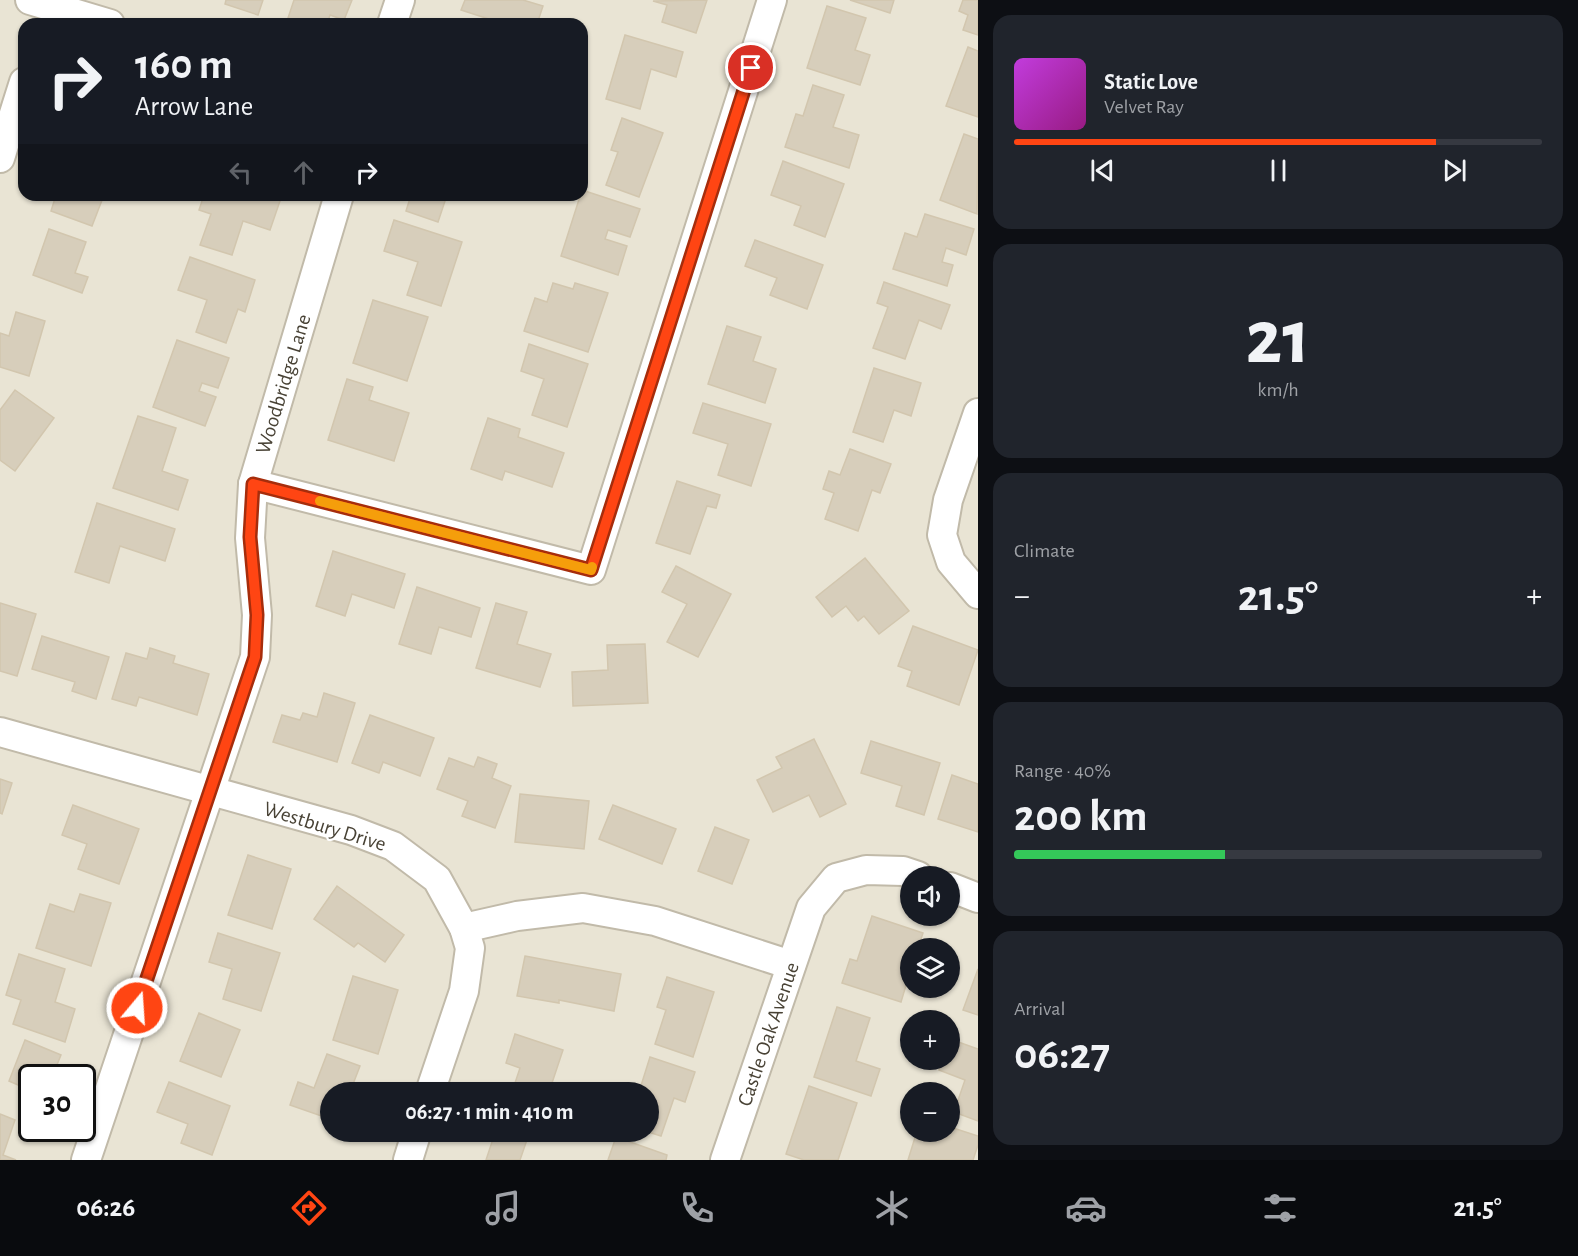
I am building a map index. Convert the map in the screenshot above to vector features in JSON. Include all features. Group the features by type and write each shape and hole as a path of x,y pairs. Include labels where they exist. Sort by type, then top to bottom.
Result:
{"street":[{"path":"394,18 400,0"},
{"path":"253,484 591,570 772,0"},
{"path":"40,10 80,18"},
{"path":"0,158 18,101"},
{"name":"Woodbridge Lane","path":"86,1160 255,657 257,615 250,537 253,484 337,201"},
{"path":"978,413 948,500 942,535 951,562 978,594"},
{"name":"Westbury Drive","path":"0,732 351,830 393,846 437,879 464,928 470,948 464,991 433,1082"},
{"name":"Castle Oak Avenue","path":"725,1160 811,908 836,878 866,870 900,871"},
{"path":"960,892 978,898"},
{"path":"464,928 517,916 584,908 655,921 791,965"},
{"path":"408,1160 414,1142"}],"shaded area":[{"path":"0,0 978,0 978,1160 0,1160"}],"building":[{"path":"226,0 263,0 258,15 225,4"},
{"path":"294,0 352,0 345,18 330,15 329,18 288,18"},
{"path":"465,0 523,0 543,6 539,18 486,18 461,10"},
{"path":"707,0 696,33 662,22 667,5 653,1"},
{"path":"850,0 894,0 890,13"},
{"path":"963,0 978,0 978,35 963,30 968,15 959,11"},
{"path":"827,6 866,18 855,50 870,55 860,85 807,68"},
{"path":"625,35 683,52 676,77 651,69 640,109 606,99"},
{"path":"968,47 978,51 978,117 946,106"},
{"path":"813,85 844,95 833,127 859,135 849,168 785,147 796,114 803,116"},
{"path":"622,118 663,133 639,197 606,185 618,152 611,150"},
{"path":"964,134 978,139 977,214 940,200"},
{"path":"783,161 844,184 825,237 794,225 801,206 771,195"},
{"path":"588,192 640,209 630,237 608,230 605,239 627,246 618,275 561,256 578,201 588,201"},
{"path":"54,201 102,201 92,226 51,211"},
{"path":"202,201 280,201 270,230 243,221 232,255 200,245 211,214 199,210"},
{"path":"409,201 445,201 438,222 406,211"},
{"path":"925,214 974,229 966,255 946,248 942,262 953,265 947,286 893,269 905,233 917,237"},
{"path":"394,220 462,242 441,306 407,295 418,262 384,251"},
{"path":"49,229 86,242 75,273 88,277 82,293 33,275"},
{"path":"755,240 823,265 807,309 770,295 777,278 745,266"},
{"path":"190,257 255,280 245,312 238,309 226,343 196,332 207,300 178,290"},
{"path":"884,282 950,305 941,329 919,320 905,359 873,348 888,307 877,303"},
{"path":"553,283 573,289 575,283 608,293 588,352 524,331 535,298 547,302"},
{"path":"373,300 428,317 407,381 353,363"},
{"path":"16,312 45,321 29,376 0,367 0,333 9,336"},
{"path":"727,326 761,337 753,361 776,369 765,403 708,384"},
{"path":"177,340 229,358 218,388 202,383 199,391 216,397 205,426 153,407"},
{"path":"529,344 588,364 567,427 532,415 544,379 521,371"},
{"path":"874,368 921,383 911,416 894,410 883,442 853,432"},
{"path":"347,379 373,387 369,400 409,413 394,461 328,440"},
{"path":"15,390 54,418 15,471 0,460 0,410"},
{"path":"703,403 771,424 751,486 718,475 728,444 693,433"},
{"path":"138,416 176,428 162,471 188,480 178,510 113,488"},
{"path":"488,418 520,429 518,437 564,453 552,487 505,471 502,480 471,469"},
{"path":"850,449 891,464 880,493 872,490 858,531 825,519 834,493 823,489 829,471 840,475"},
{"path":"677,481 720,495 716,508 707,506 690,554 656,543"},
{"path":"97,503 175,529 165,561 120,546 109,583 75,572"},
{"path":"333,551 405,574 394,608 352,594 345,616 316,606"},
{"path":"865,558 909,611 879,634 864,616 858,621 846,606 832,617 816,597"},
{"path":"676,566 731,594 698,657 667,642 687,604 662,592"},
{"path":"417,587 480,608 471,637 439,627 431,654 399,644"},
{"path":"0,603 36,614 17,676 0,671"},
{"path":"496,603 527,612 517,644 551,654 540,687 476,668"},
{"path":"913,626 978,650 959,705 907,686 912,671 898,666"},
{"path":"42,636 109,657 96,699 72,691 75,682 32,669"},
{"path":"645,644 648,703 573,706 572,672 608,670 607,645"},
{"path":"150,648 175,656 173,663 209,674 197,715 139,697 136,706 112,699 126,653 147,659"},
{"path":"324,693 355,703 337,762 273,742 282,715 300,720 303,713 317,717"},
{"path":"370,715 434,738 420,776 383,762 379,773 352,763"},
{"path":"814,739 846,804 820,817 809,795 773,812 757,780 782,768 776,757"},
{"path":"871,741 940,763 924,815 896,806 902,786 861,773"},
{"path":"478,757 497,764 492,778 511,786 495,828 462,816 468,801 437,789 449,758 474,767"},
{"path":"952,775 978,784 978,832 938,819"},
{"path":"0,779 12,783 2,814 0,813"},
{"path":"520,794 589,801 584,849 515,842"},
{"path":"73,805 139,829 119,884 78,869 87,844 62,835"},
{"path":"613,805 676,829 662,864 599,839"},
{"path":"715,827 749,840 732,884 698,871"},
{"path":"248,855 291,869 272,929 228,915"},
{"path":"337,886 404,935 385,962 358,943 354,947 314,919"},
{"path":"80,894 111,903 91,966 36,948 50,904 74,912"},
{"path":"872,916 923,933 921,938 900,938 901,1002 842,983 850,959 857,961"},
{"path":"218,933 280,953 261,1011 223,999 232,969 209,962"},
{"path":"19,954 65,969 55,1002 75,1009 65,1042 13,1024 21,1000 6,995"},
{"path":"525,956 621,974 614,1011 559,1000 559,1003 517,996"},
{"path":"978,969 978,1015 963,1010"},
{"path":"353,976 398,990 378,1054 333,1040"},
{"path":"667,977 714,992 693,1057 655,1044 666,1010 657,1007"},
{"path":"837,1007 870,1018 856,1061 880,1069 871,1096 814,1077"},
{"path":"199,1013 240,1030 221,1077 180,1061"},
{"path":"515,1034 563,1050 552,1082 515,1082 520,1068 506,1063"},
{"path":"25,1040 61,1055 57,1064 18,1064 18,1085 9,1081"},
{"path":"960,1043 978,1049 978,1121 960,1114 960,1095 965,1080 939,1070 960,1070"},
{"path":"327,1054 360,1066 354,1082 320,1082 320,1116 290,1105 298,1082 314,1088"},
{"path":"650,1057 695,1072 685,1102 674,1098 661,1136 659,1135 659,1082 642,1082"},
{"path":"169,1082 230,1106 212,1155 181,1143 188,1124 157,1112"},
{"path":"809,1086 857,1103 838,1160 804,1160 786,1154"},
{"path":"0,1114 15,1120 3,1155 16,1160 0,1160"},
{"path":"960,1130 978,1136 978,1145 973,1160 908,1160 914,1142 960,1142"},
{"path":"492,1142 526,1142 520,1160 486,1160"},
{"path":"614,1142 630,1142 667,1155 666,1160 608,1160"}],"slow traffic":[{"path":"320,501 591,570 592,567"}],"route":[{"path":"137,1008 255,657 257,615 250,537 253,484 591,570 751,68"}]}
